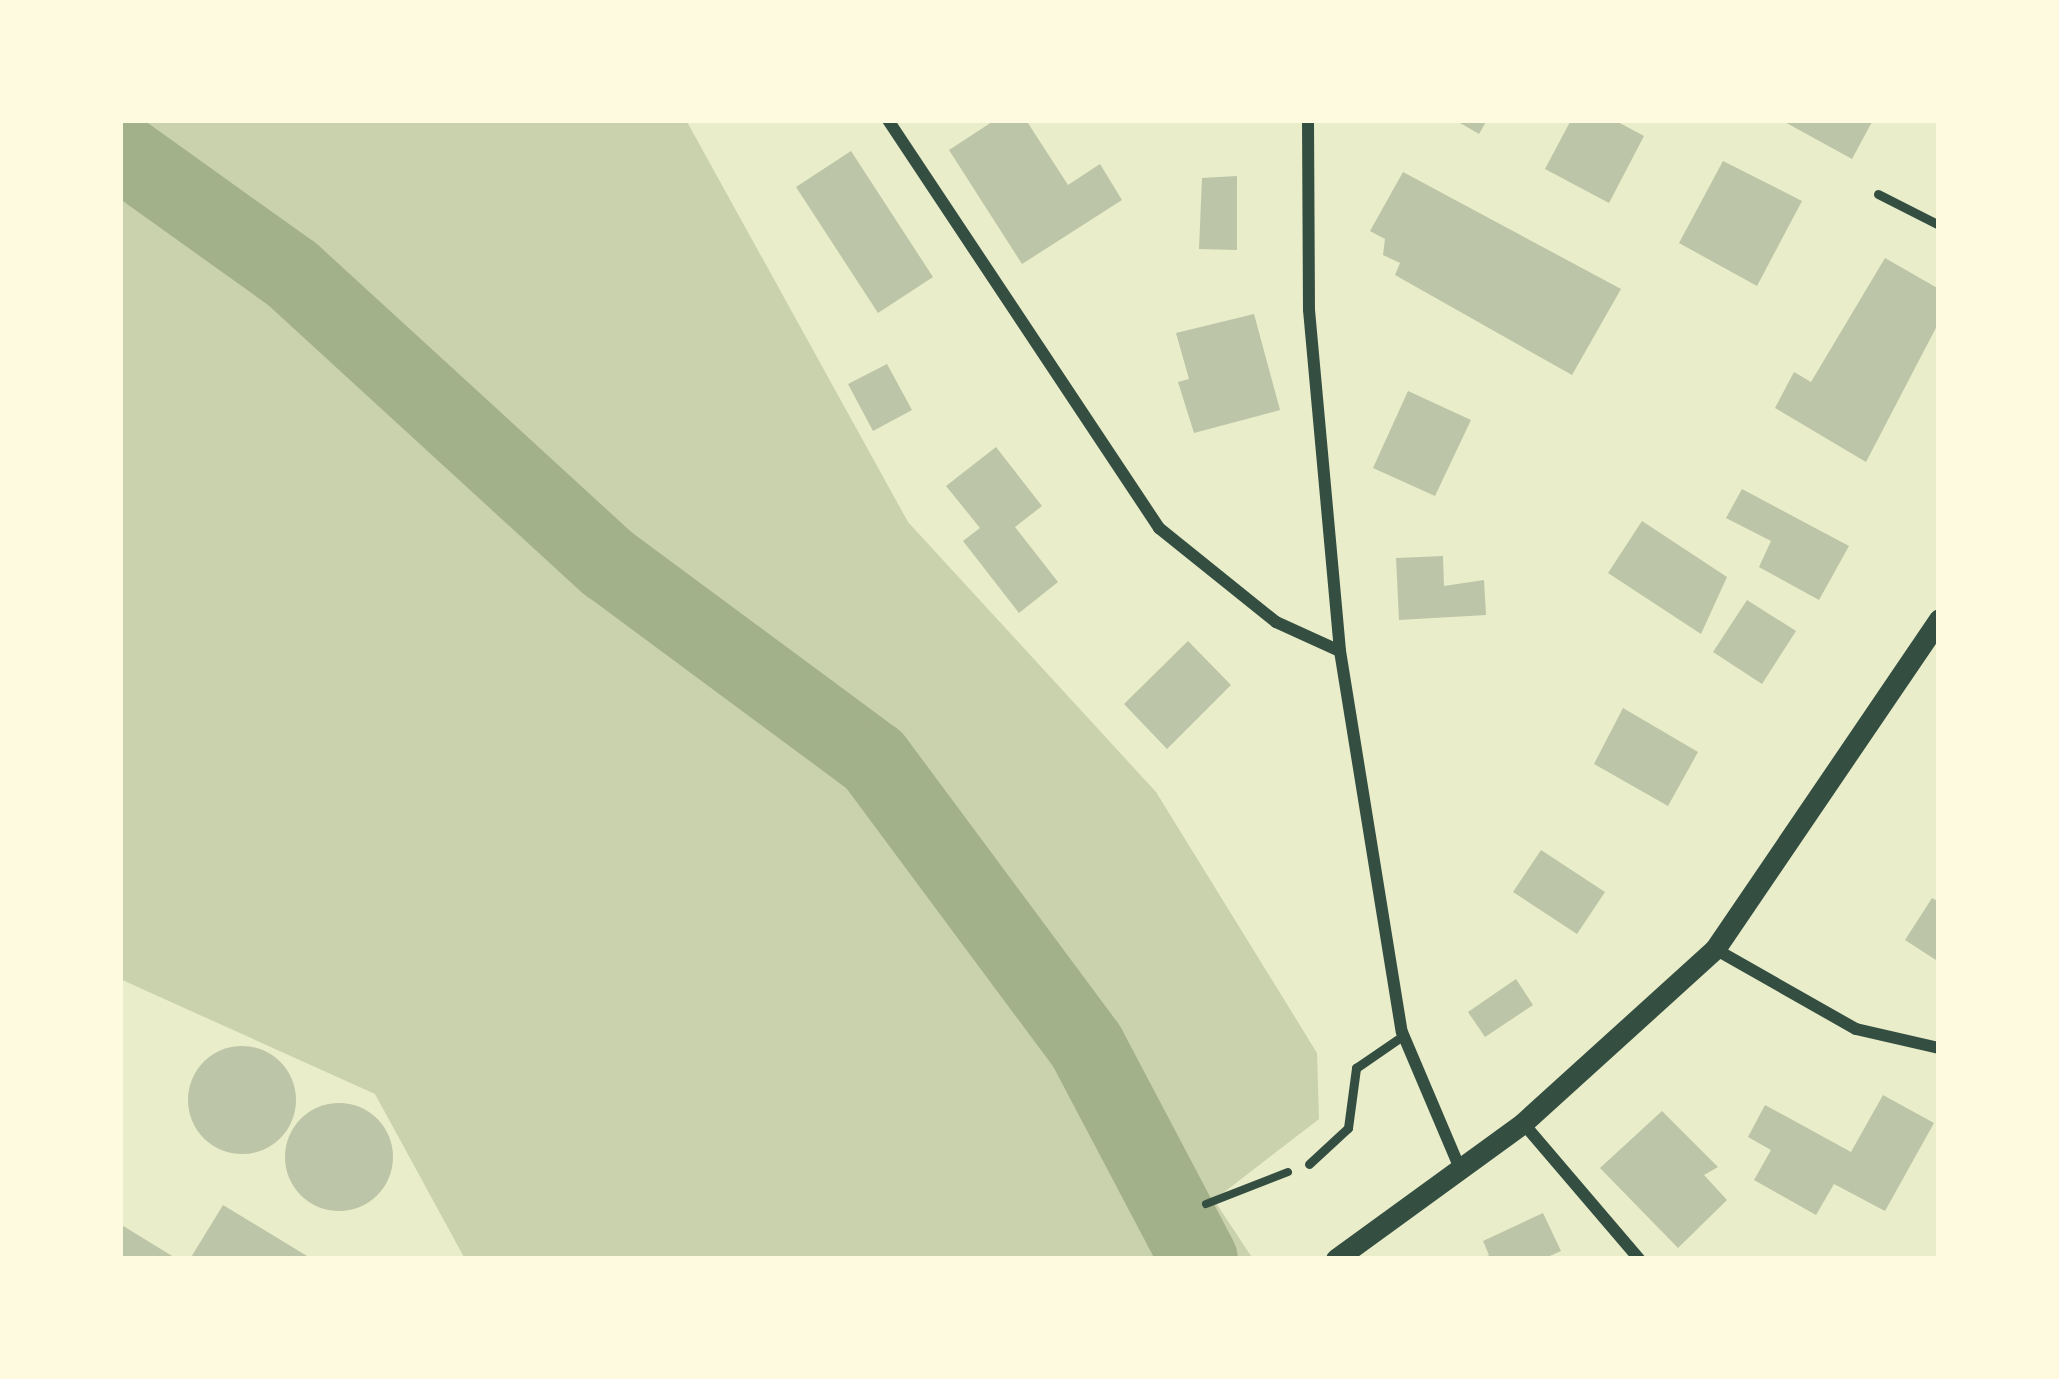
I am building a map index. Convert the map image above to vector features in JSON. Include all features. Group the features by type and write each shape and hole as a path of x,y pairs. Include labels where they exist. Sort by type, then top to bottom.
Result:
{"street":[{"path":"888,120 1159,528 1276,622 1340,651"},
{"path":"1308,120 1309,310 1340,651 1404,1035 1462,1172"},
{"path":"1336,1259 1462,1172 1523,1123 1715,949 1939,619"},
{"path":"1715,949 1856,1029 1939,1048"},
{"path":"1523,1123 1639,1259"}],"lane":[{"path":"1878,194 1939,225"},
{"path":"1309,1164 1348,1128 1356,1068 1404,1035"}],"path":[{"path":"1206,1204 1309,1164"}],"green space":[{"path":"120,120 686,120 908,522 1156,792 1317,1053 1319,1119 1214,1200 1253,1259 465,1259 375,1094 120,979"}],"building":[{"path":"995,120 1026,120 1068,185 1100,164 1122,200 1022,264 949,150"},
{"path":"1455,120 1487,120 1479,134"},
{"path":"1571,120 1614,120 1644,136 1609,203 1545,169"},
{"path":"1781,120 1873,120 1852,159"},
{"path":"851,151 933,277 878,313 796,187"},
{"path":"1723,161 1802,201 1757,286 1679,243"},
{"path":"1403,172 1621,289 1572,375 1395,275 1400,263 1383,255 1385,239 1370,231"},
{"path":"1237,176 1237,250 1199,249 1202,178"},
{"path":"1885,258 1939,289 1939,322 1866,462 1775,408 1794,372 1811,382"},
{"path":"1254,314 1280,410 1194,433 1178,382 1189,379 1176,333"},
{"path":"887,364 912,410 873,431 848,384"},
{"path":"1408,391 1471,420 1435,496 1373,468"},
{"path":"996,447 1042,506 1015,527 1058,582 1019,613 963,541 980,528 946,486"},
{"path":"1742,489 1849,546 1819,600 1759,567 1771,541 1726,518"},
{"path":"1642,521 1727,577 1701,634 1608,573"},
{"path":"1443,556 1444,586 1484,580 1486,615 1399,620 1396,558"},
{"path":"1747,600 1796,631 1762,684 1713,652"},
{"path":"1188,641 1231,685 1167,749 1124,704"},
{"path":"1623,708 1698,752 1668,806 1594,764"},
{"path":"1541,850 1605,892 1577,934 1513,892"},
{"path":"1932,898 1939,902 1939,962 1905,940"},
{"path":"1516,979 1533,1005 1485,1037 1468,1012"},
{"path":"242,1046 263,1050 280,1062 292,1079 296,1100 292,1121 280,1138 263,1150 242,1154 221,1150 204,1138 192,1121 188,1100 192,1079 204,1062 221,1050"},
{"path":"1883,1095 1934,1123 1885,1211 1834,1184 1816,1215 1754,1180 1771,1150 1748,1137 1765,1105 1851,1152"},
{"path":"339,1103 360,1107 377,1119 389,1136 393,1157 389,1178 377,1195 360,1207 339,1211 318,1207 301,1195 289,1178 285,1157 289,1136 301,1119 318,1107"},
{"path":"1662,1111 1718,1167 1704,1175 1727,1200 1678,1248 1600,1168"},
{"path":"223,1205 312,1259 190,1259"},
{"path":"1543,1213 1561,1251 1543,1259 1481,1259 1489,1255 1483,1241"},
{"path":"120,1224 177,1259 120,1259"}],"waterway":[{"path":"120,151 292,274 609,564 874,760 1087,1047 1199,1259"}]}
